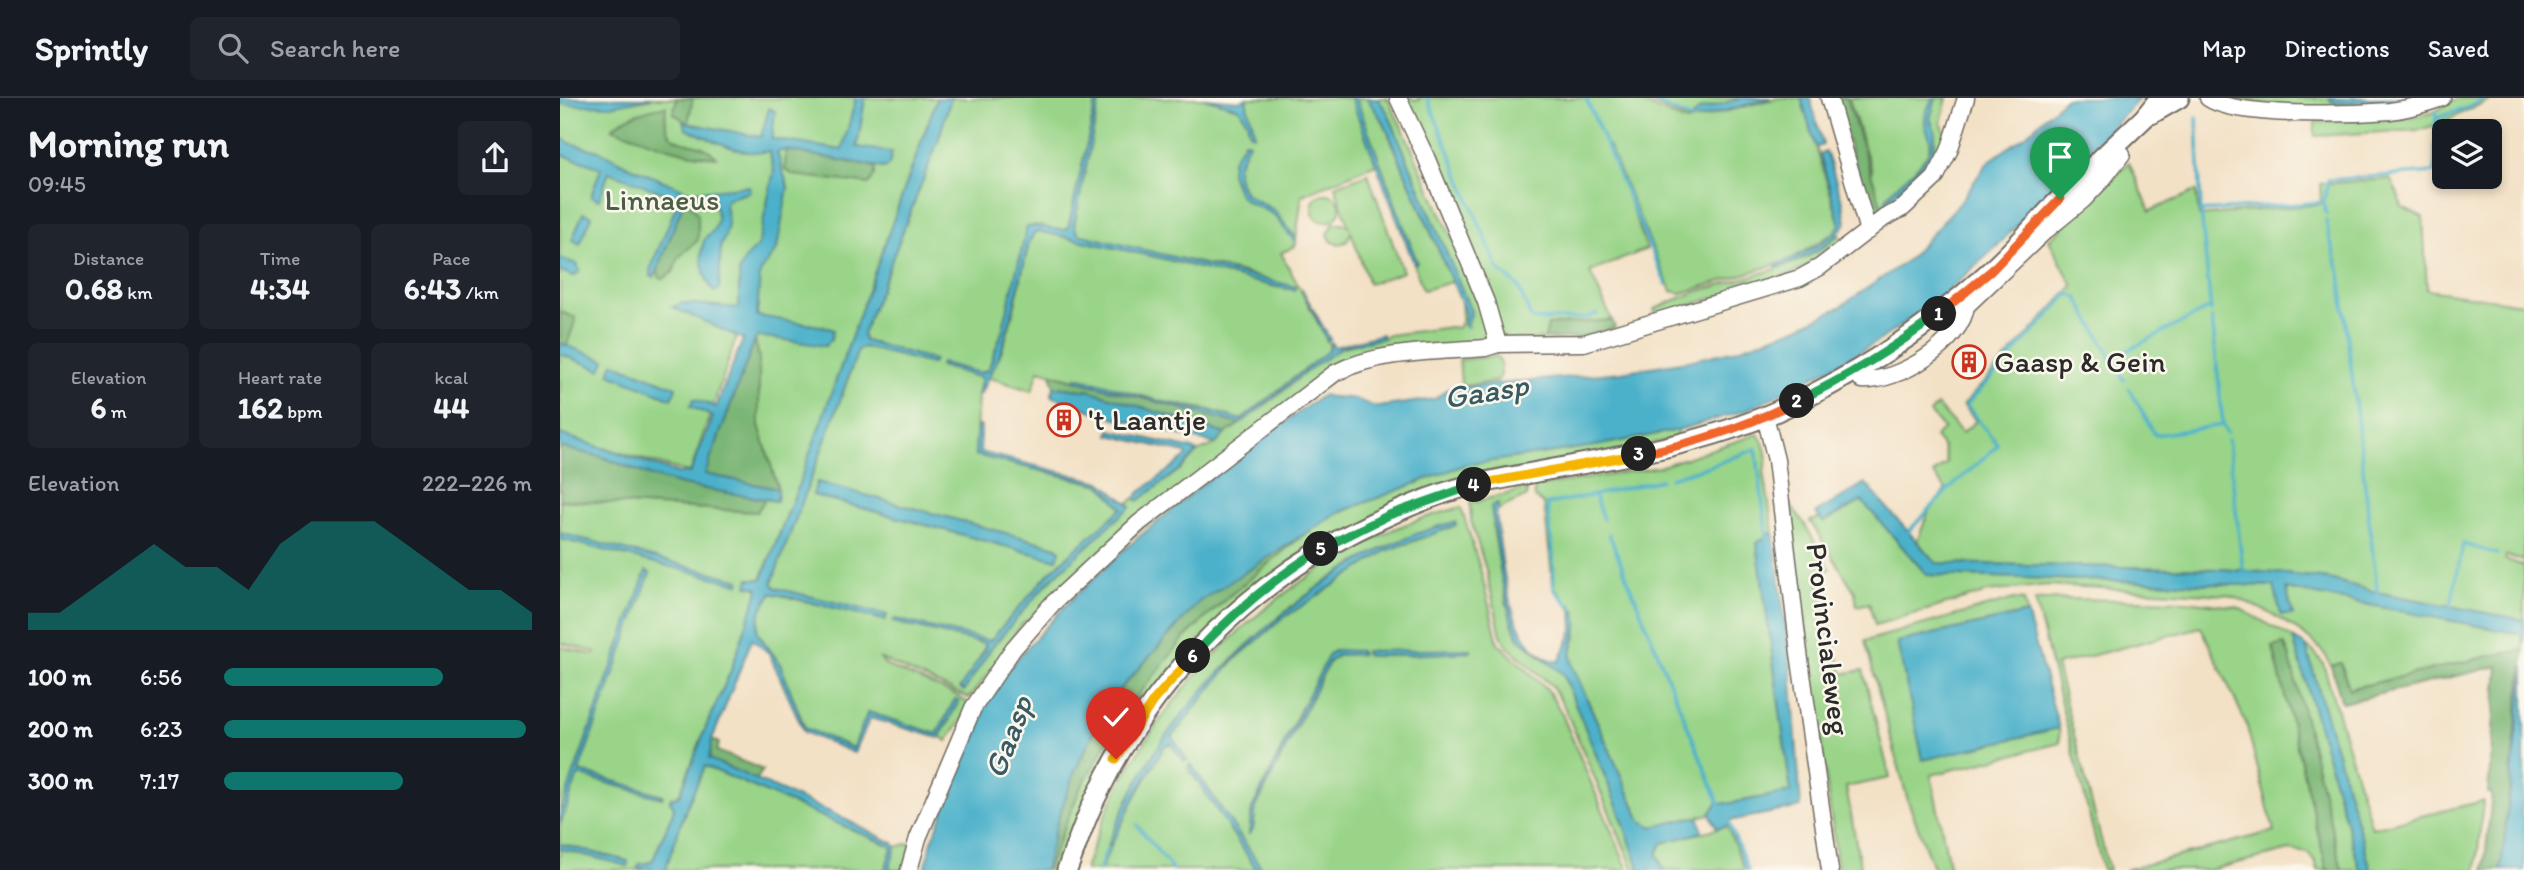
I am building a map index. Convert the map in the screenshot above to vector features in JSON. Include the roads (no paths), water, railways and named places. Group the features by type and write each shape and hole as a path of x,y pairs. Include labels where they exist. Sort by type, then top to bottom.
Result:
{"main road":[{"path":"1067,870 1097,794 1153,701 1217,630 1275,580 1334,541 1389,515 1463,487 1672,447 1765,416 1856,371 1903,342 1991,271 2118,150 2160,98"},
{"path":"2144,118 2179,98"}],"street":[{"path":"1398,98 1426,157 1481,289 1498,344"},
{"path":"1829,98 1868,230"},
{"path":"909,870 918,838 974,705 1013,649 1052,604 1139,523 1335,373 1356,362 1380,358 1485,348 1498,344 1584,343 1800,278 1820,267 1884,218 1903,208 1939,172 1949,151 1966,98"},
{"path":"2207,98 2230,108 2300,113 2390,111 2442,98"},
{"path":"1856,371 1862,380 1875,381 1916,363 1955,332 1961,325 1966,306 2044,232 2083,200 2102,180 2118,150"},
{"name":"Provincialeweg","path":"1765,416 1776,460 1798,653 1830,870"}],"water":[{"path":"560,98 652,98 611,106 560,104"},
{"path":"856,98 865,98 857,147 892,152 889,165 884,168 786,150 777,152 788,187 777,248 760,273 757,316 826,327 833,330 831,340 825,346 758,336 705,474 778,489 777,501 682,485 602,457 560,447 560,434 678,473 690,473 713,417 690,406 694,399 716,407 743,339 672,307 682,303 739,308 739,272 745,259 758,246 774,170 769,151 749,152 727,146 686,129 683,122 761,137 769,108 775,111 772,139 842,150"},
{"path":"937,98 951,98 938,141 863,334 864,340 869,342 934,360 932,364 864,347 858,350 772,583 776,588 887,615 885,620 771,593 760,612 757,632 780,664 805,728 853,748 868,712 937,734 955,699 959,701 939,738 870,718 854,753 804,732 769,653 752,639 712,740 709,759 893,843 896,847 889,870 885,870 892,848 888,845 705,766 687,806 666,867 669,870 638,868 639,864 653,860 673,812 671,798 680,795 730,673 758,591 757,587 747,586 749,579 762,579 796,492"},
{"path":"1097,98 1100,98 1074,225 1078,234 1296,287 1294,290 1277,287 1038,231 1033,234 1029,243 1001,352 981,394 978,394 982,378 940,366 941,363 980,373 988,370 1002,332 1027,227 1068,229"},
{"path":"1204,98 1239,101 1247,98 1254,135 1250,133 1239,108"},
{"path":"1351,98 1356,98 1417,262 1414,264"},
{"path":"1367,98 1377,98 1388,113 1470,309 1467,327 1464,325 1465,314 1461,302 1384,123"},
{"path":"1743,98 1771,98 1689,121 1699,110"},
{"path":"1801,98 1810,98 1823,145 1815,145"},
{"path":"1932,98 1936,98 1930,119 1935,131 1934,151 1928,163 1885,203 1891,192 1930,150 1925,119"},
{"name":"Gaasp","path":"2065,98 2140,98 1995,248 1941,297 1880,340 1747,410 1678,430 1595,446 1464,465 1338,513 1200,601 1120,689 1096,727 1075,771 1058,819 1045,870 925,870 931,844 981,712 997,681 1064,607 1127,547 1236,457 1323,395 1350,398 1378,407 1435,399 1448,389 1621,372 1693,360 1732,351 1797,328 1840,307 1909,259 1957,206 1988,162 2026,135"},
{"path":"2328,98 2411,98 2387,102 2334,103"},
{"path":"560,137 570,143 602,152 690,192 749,186 750,192 730,198 725,203 728,224 721,245 719,289 714,292 710,287 702,259 705,239 713,231 717,218 710,199 684,201 658,269 654,277 650,276 650,270 679,199 609,172 599,200 591,196 601,168 560,154"},
{"path":"1245,141 1249,143 1237,166 1238,179 1245,194 1274,210 1296,238 1296,243 1273,214 1244,200 1238,192 1231,173 1232,160"},
{"path":"1826,151 1843,203 1846,223 1824,246 1777,268 1776,265 1819,244 1840,225 1820,154"},
{"path":"583,213 592,216 580,244 572,240"},
{"path":"560,258 577,264 580,271 574,276 560,271"},
{"path":"1302,289 1330,339 1327,341"},
{"path":"1382,334 1383,338 1342,347 1240,424 1075,380 1076,377 1087,379 1160,401 1241,420 1329,350 1331,342 1334,347"},
{"path":"560,343 605,360 601,370 560,354"},
{"path":"613,363 676,387 672,399 609,374"},
{"path":"1054,387 1091,391 1225,434 1216,444 1104,415 1051,396"},
{"path":"977,426 981,426 980,452 1101,482 1131,506 1049,581 992,647 964,691 960,688 986,644 893,622 895,619 990,641 1049,573 1122,508 1101,485 975,455"},
{"path":"1110,430 1197,452 1182,468 1138,501 1135,498 1139,493 1187,456 1186,453 1109,435"},
{"path":"817,482 1057,547 1060,551 1057,559 1053,559 813,495"},
{"path":"1865,483 1936,563 2220,569 2329,579 2376,592 2524,620 2524,644 2521,634 2286,589 2293,615 2281,615 2274,586 1927,575 1862,501 1823,522 1816,513"},
{"path":"1498,503 1496,515 1505,578 1517,622 1527,641 1541,655 1559,662 1573,631 1572,605 1576,613 1577,628 1572,649 1572,665 1641,821 1653,827 1699,818 1702,832 1662,843 1657,854 1664,870 1640,870 1618,808 1563,674 1519,638 1512,623 1501,577 1491,506"},
{"path":"1455,522 1456,525 1449,528 1386,551 1282,619 1232,662 1172,736 1187,760 1184,761 1171,743 1165,745 1136,795 1099,870 1112,835 1145,768 1165,737 1222,670 1256,637 1333,578 1373,554 1414,535"},
{"path":"1773,532 1791,668 1801,807 1729,821 1727,826 1717,828 1710,814 1717,803 1732,803 1791,792 1757,543"},
{"path":"560,533 740,580 739,584 560,539"},
{"path":"646,571 650,573 579,771 663,795 662,798 578,775 560,825 560,813"},
{"path":"2027,613 2059,728 1923,760 1897,642"},
{"path":"2293,638 2306,646 2371,870 2360,870"},
{"path":"1471,649 1471,652 1374,656 1366,655 1365,651"},
{"path":"1338,650 1360,651 1362,654 1338,655 1329,662 1256,807 1253,829 1249,835 1252,809 1329,654"},
{"path":"2524,666 2524,787 2521,817 2524,818 2524,870 2501,870"},
{"path":"1191,764 1263,870 1257,870 1188,767"},
{"path":"560,844 628,861 628,866 560,849"}],"waterway":[{"path":"1427,98 1498,269 1518,286 1531,318 1585,318 1597,314"},
{"path":"1586,98 1666,284"},
{"path":"1645,98 1692,119"},
{"path":"2436,118 2467,108 2485,98"},
{"path":"2326,213 2324,202 2328,180 2435,172 2436,111"},
{"path":"2197,118 2201,211 2211,311"},
{"path":"2201,211 2324,202"},
{"path":"2326,220 2340,273 2378,597"},
{"path":"1905,535 1946,492 1998,445 1966,405 2068,294 2077,297 2124,380"},
{"path":"2111,359 2211,307"},
{"path":"2212,318 2223,425 2227,433"},
{"path":"2129,388 2155,435 2223,425"},
{"path":"2228,440 2243,571"},
{"path":"1670,478 1756,449 1767,537"},
{"path":"1594,495 1661,480"},
{"path":"1573,609 1554,589 1547,504 1594,495 1603,519"},
{"path":"1609,534 1719,803"},
{"path":"2450,610 2463,544 2497,554"},
{"path":"1728,821 1748,870"},
{"path":"1137,825 1173,870"},
{"path":"1099,870 1107,849"}],"place":[{"name":"Gaasp & Gein","path":"1969,362"},
{"name":"'t Laantje","path":"1064,420"}],"park label":[{"name":"Linnaeus","path":"662,200"}]}
